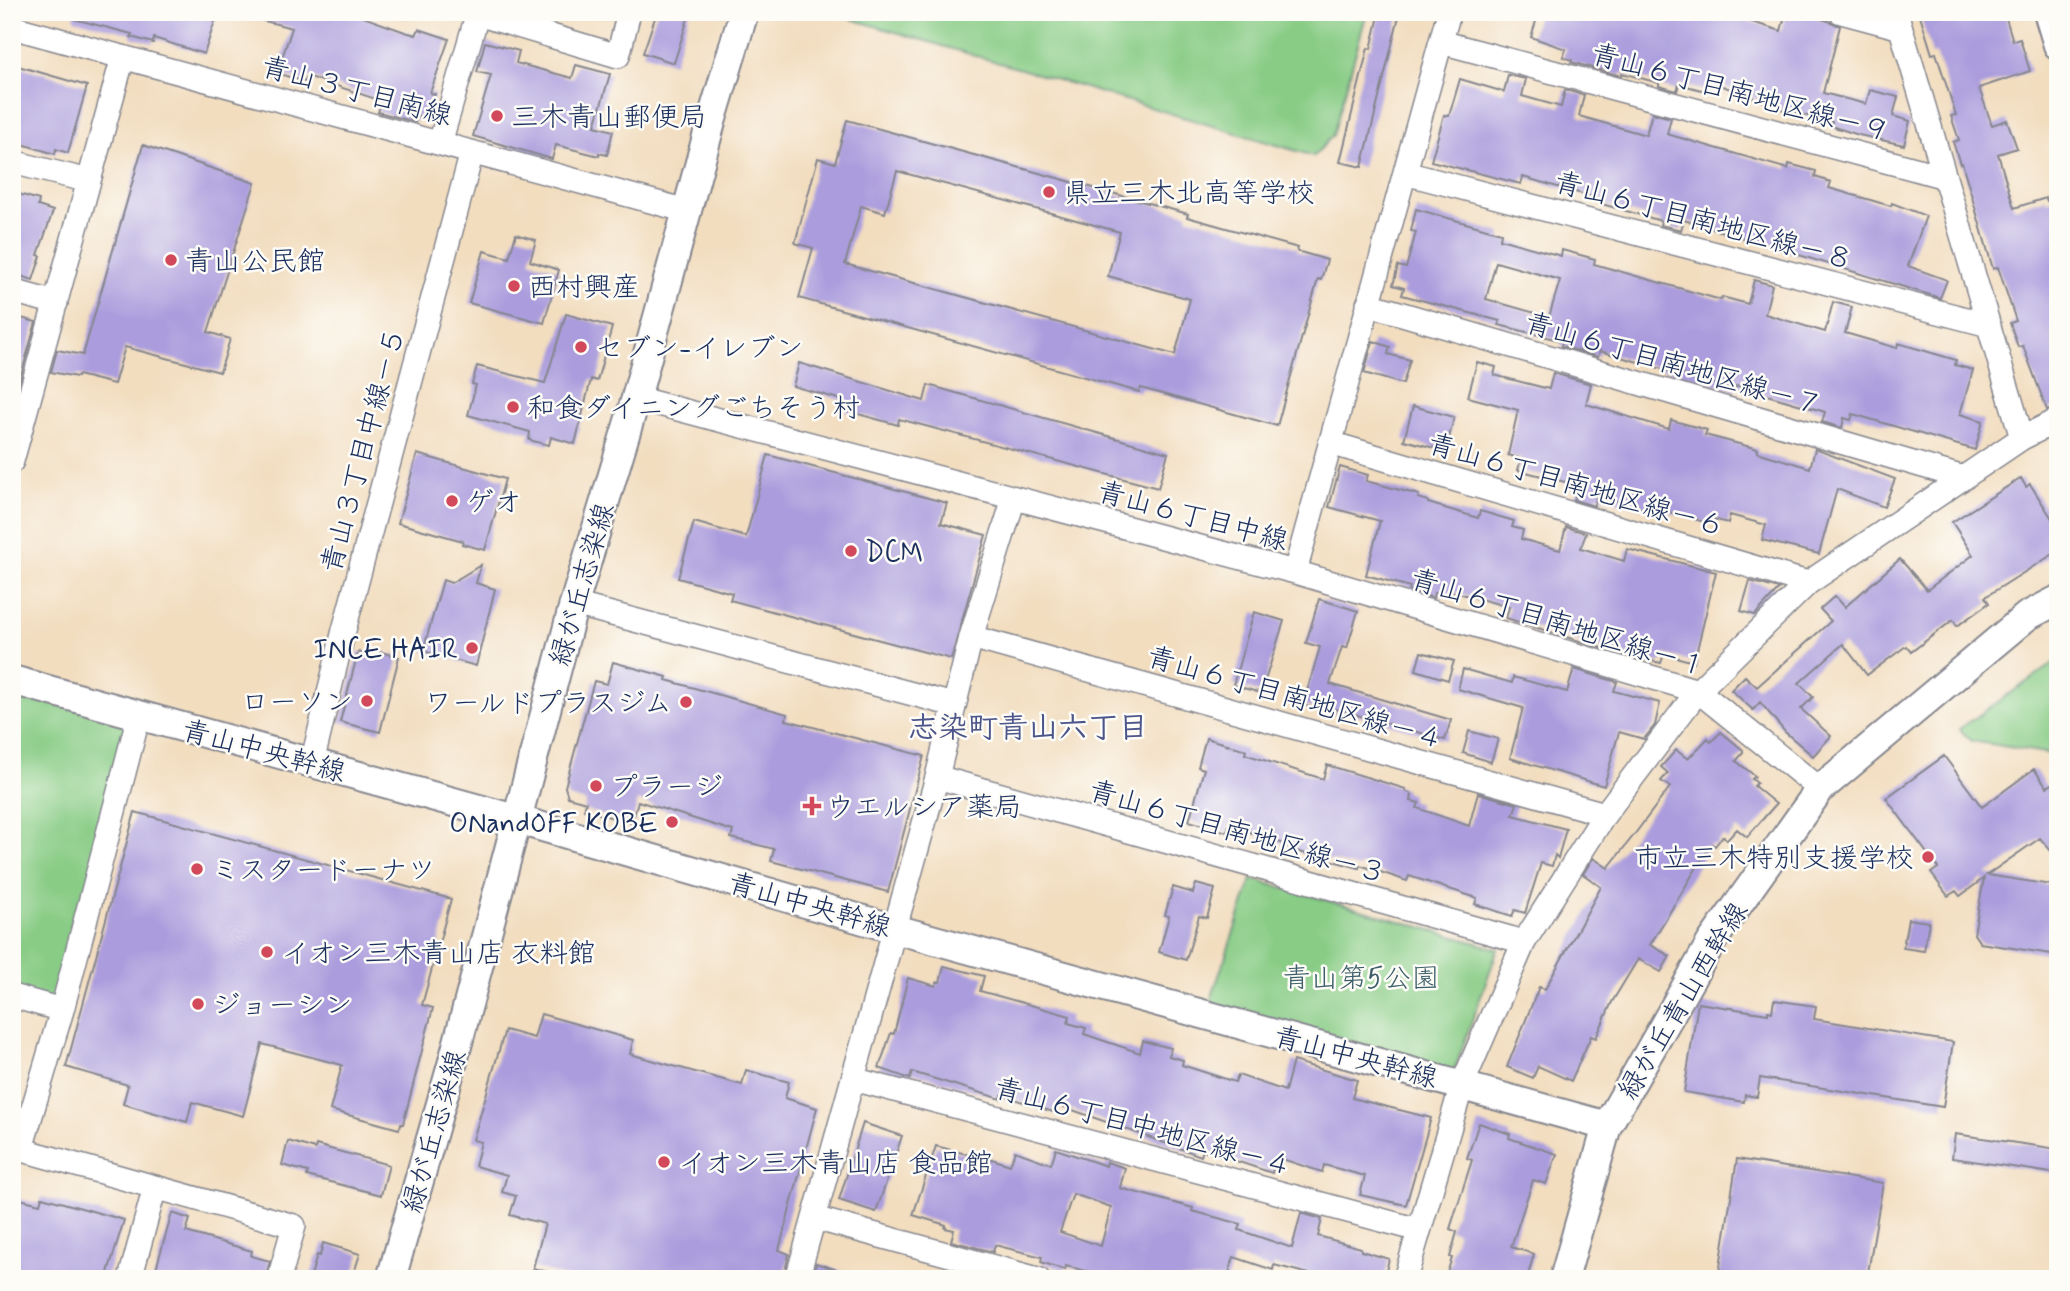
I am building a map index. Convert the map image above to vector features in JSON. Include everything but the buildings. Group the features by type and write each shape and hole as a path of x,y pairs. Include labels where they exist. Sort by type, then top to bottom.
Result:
{"street":[{"path":"440,143 475,13 618,56 629,12"},
{"name":"緑が丘志染線","path":"391,1279 452,1065 574,604 636,398 744,12"},
{"name":"青山６丁目中線","path":"636,398 1295,572 1449,12"},
{"path":"1841,12 1899,20 2022,438"},
{"path":"2048,12 2058,45"},
{"name":"青山３丁目南線","path":"19,23 123,57 687,211"},
{"name":"青山６丁目南地区線ー９","path":"1441,43 1945,177"},
{"path":"12,461 17,422 56,303 123,57"},
{"name":"青山３丁目中線ー５","path":"312,763 344,629 472,152"},
{"path":"12,162 89,181"},
{"name":"青山６丁目南地区線ー８","path":"1405,173 1989,325"},
{"path":"12,291 56,303"},
{"name":"青山６丁目南地区線ー７","path":"1368,304 1964,478"},
{"path":"1405,1279 1462,1085 1524,942 1605,814 1698,691 1808,583 2022,438 2058,420"},
{"name":"青山６丁目南地区線ー６","path":"1330,443 1808,583"},
{"path":"797,1279 937,778 971,637 1014,498"},
{"name":"青山６丁目南地区線ー１","path":"1295,572 1698,691 1821,789"},
{"name":"緑が丘青山西幹線","path":"1564,1279 1607,1126 1712,941 1821,789 2027,616 2058,600"},
{"path":"574,604 954,705"},
{"name":"青山６丁目南地区線ー４","path":"971,637 1605,814"},
{"name":"青山中央幹線","path":"12,680 1607,1126"},
{"path":"139,715 62,1010 17,1148 294,1226 279,1279"},
{"name":"青山６丁目南地区線ー３","path":"937,778 1524,942"},
{"path":"12,996 62,1010"},
{"name":"青山６丁目中地区線ー４","path":"853,1079 1419,1230"},
{"path":"130,1279 155,1187"},
{"path":"814,1218 1038,1279"}],"green space":[{"path":"828,12 1367,12 1333,135 1314,156"},
{"path":"2058,660 2058,755 1972,741 1959,729"},
{"path":"12,680 139,715 62,1010 12,996"},
{"name":"青山第5公園","path":"1252,879 1498,949 1454,1071 1210,1002"}],"place":[{"name":"三木青山郵便局","path":"497,116"},
{"name":"県立三木北高等学校","path":"1049,192"},
{"name":"青山公民館","path":"171,260"},
{"name":"西村興産","path":"514,286"},
{"name":"セブン-イレブン","path":"581,347"},
{"name":"和食ダイニングごちそう村","path":"513,407"},
{"name":"ゲオ","path":"452,501"},
{"name":"DCM","path":"851,551"},
{"name":"INCE HAIR","path":"472,648"},
{"name":"ローソン","path":"367,701"},
{"name":"ワールドプラスジム","path":"686,702"},
{"name":"プラージ","path":"596,786"},
{"name":"ウエルシア薬局","path":"812,806"},
{"name":"ONandOFF KOBE","path":"672,822"},
{"name":"市立三木特別支援学校","path":"1928,857"},
{"name":"ミスタードーナツ","path":"197,869"},
{"name":"イオン三木青山店 衣料館","path":"267,952"},
{"name":"ジョーシン","path":"198,1004"},
{"name":"イオン三木青山店 食品館","path":"664,1162"}],"district":[{"name":"志染町青山六丁目","path":"1028,727"}]}
